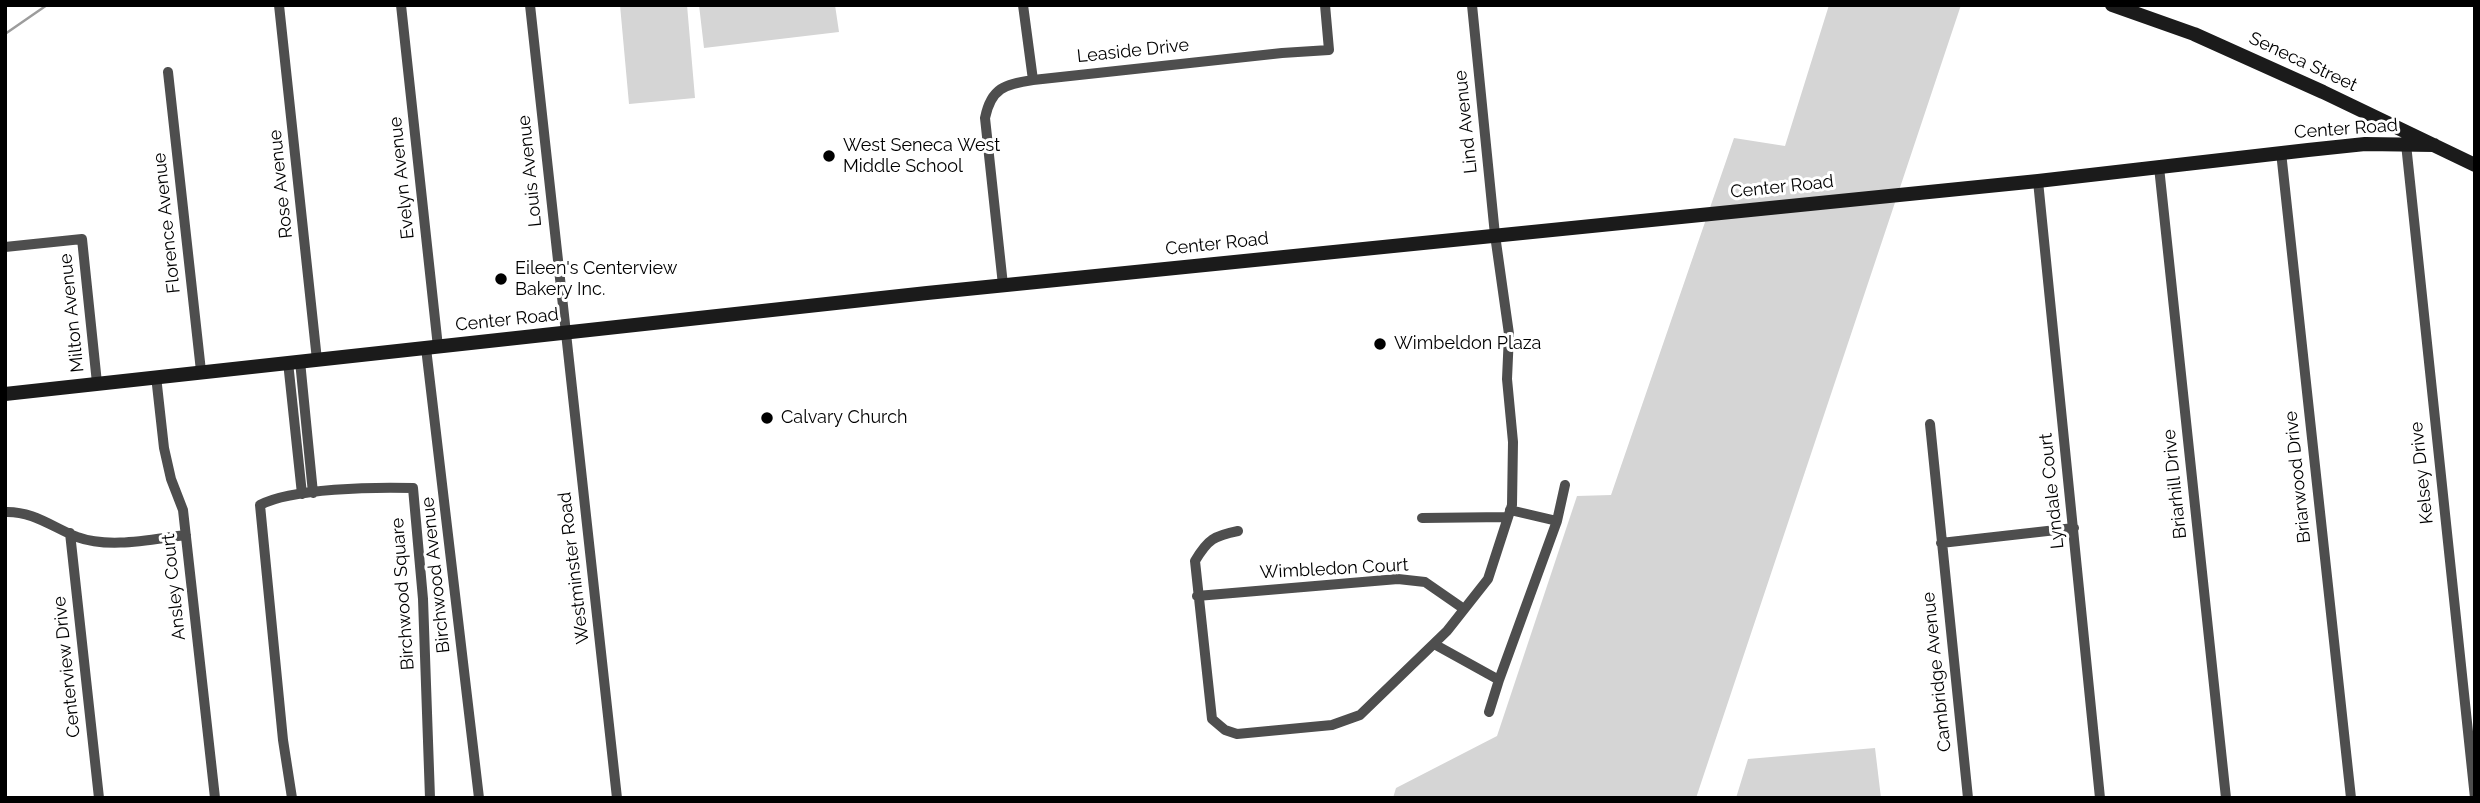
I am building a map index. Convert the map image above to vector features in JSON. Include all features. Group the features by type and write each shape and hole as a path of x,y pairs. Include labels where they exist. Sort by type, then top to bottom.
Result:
{"main road":[{"name":"Seneca Street","path":"2112,5 2194,34 2475,164"},
{"name":"Center Road","path":"5,394 1003,285 2038,181 2281,152 2365,144 2434,145"}],"street":[{"name":"Rose Avenue","path":"279,5 317,360"},
{"name":"Evelyn Avenue","path":"401,5 432,347"},
{"name":"Louis Avenue","path":"530,5 565,333"},
{"path":"1023,5 1033,80"},
{"name":"Leaside Drive","path":"1003,285 985,118 991,98 997,91 1014,82 1329,50 1325,5"},
{"name":"Lind Avenue","path":"1472,5 1495,235"},
{"name":"Florence Avenue","path":"167,72 201,372"},
{"name":"Kelsey Drive","path":"2406,144 2474,798"},
{"name":"Briarwood Drive","path":"2281,152 2351,798"},
{"name":"Briarhill Drive","path":"2159,167 2226,798"},
{"name":"Lyndale Court","path":"2038,181 2100,798"},
{"path":"1238,531 1215,536 1203,547 1195,561 1212,719 1225,730 1237,734 1332,725 1360,715 1434,644 1465,609 1488,579 1509,514 1513,442 1507,379 1509,334 1495,235"},
{"name":"Milton Avenue","path":"5,247 82,239 97,383"},
{"name":"Westminster Road","path":"565,333 617,798"},
{"name":"Birchwood Avenue","path":"432,347 479,798"},
{"path":"294,362 307,493"},
{"name":"Ansley Court","path":"156,376 164,448 171,480 183,510 215,798"},
{"name":"Cambridge Avenue","path":"1930,424 1968,798"},
{"path":"1489,712 1557,522 1565,485"},
{"name":"Birchwood Square","path":"292,798 283,740 260,505 274,498 307,493 413,488 423,599 430,798"},
{"path":"5,512 39,518 90,540 115,542 186,535"},
{"path":"1422,518 1509,514 1557,522"},
{"path":"1941,543 2074,528"},
{"name":"Centerview Drive","path":"70,533 99,798"},
{"name":"Wimbledon Court","path":"1198,596 1398,579 1425,582 1465,609"},
{"path":"1434,644 1499,680"}],"shaded area":[{"path":"620,5 687,5 695,98 629,104"},
{"path":"699,5 835,5 839,32 704,48"},
{"path":"1829,5 1961,5 1696,798 1393,798 1396,788 1497,736 1577,496 1611,495 1734,138 1785,146"},
{"path":"1875,748 1881,798 1736,798 1748,759"}],"waterway":[{"path":"5,34 47,5"}],"place":[{"name":"West Seneca West Middle School","path":"829,156"},
{"name":"Eileen's Centerview Bakery Inc.","path":"501,279"},
{"name":"Wimbeldon Plaza","path":"1380,344"},
{"name":"Calvary Church","path":"767,418"}]}
